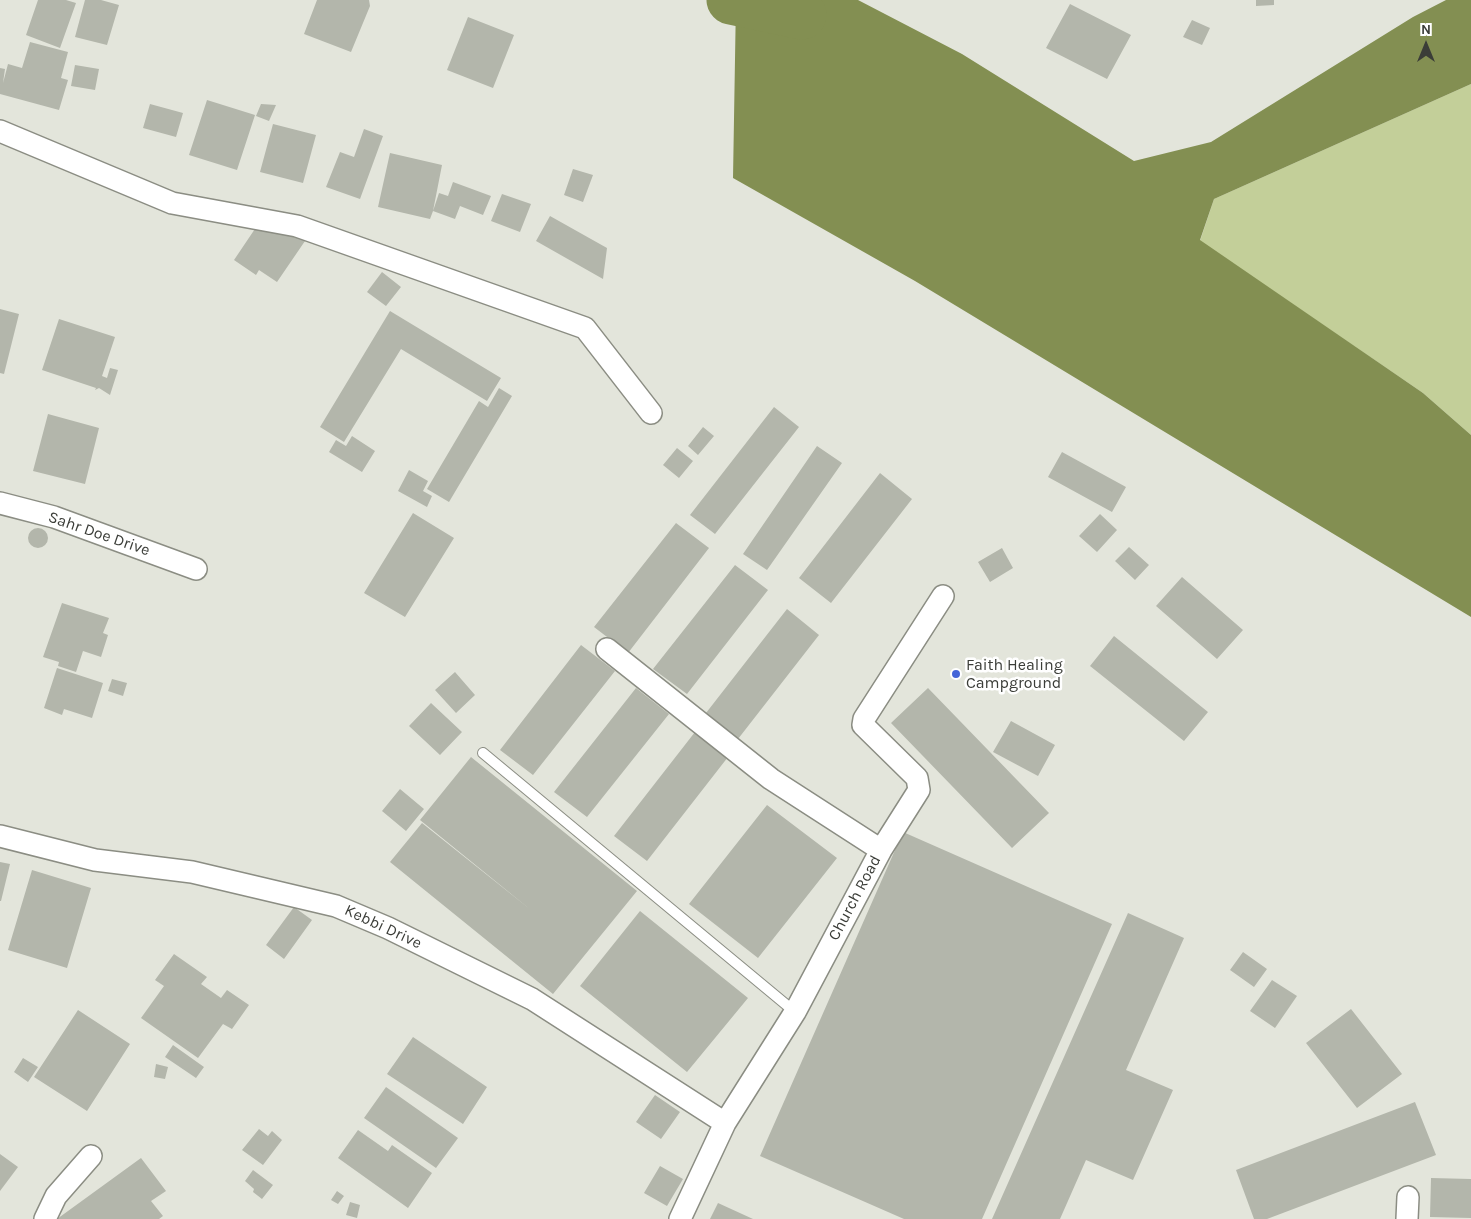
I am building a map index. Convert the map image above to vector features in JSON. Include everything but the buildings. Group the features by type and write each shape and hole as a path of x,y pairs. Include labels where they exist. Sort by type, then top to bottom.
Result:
{"street":[{"path":"0,131 172,203 297,226 585,328 651,413"},
{"name":"Sahr Doe Drive","path":"0,503 54,517 196,569"},
{"name":"Church Road","path":"680,1219 725,1123 795,1012 881,850 919,790 917,778 863,724 864,719 943,596"},
{"path":"607,650 770,779 881,850"},
{"name":"Kebbi Drive","path":"0,836 95,860 192,872 336,906 388,928 532,999 725,1123"},
{"path":"45,1219 56,1196 91,1156"},
{"path":"1407,1219 1408,1197"}],"lane":[{"path":"483,753 795,1012"}],"shaded area":[{"path":"736,0 858,0 962,54 1134,161 1211,142 1413,17 1446,0 1471,0 1471,84 1214,199 1200,240 1423,393 1471,435 1471,617 915,281 733,178"},
{"path":"1471,84 1471,435 1423,393 1200,241 1214,199"}],"waterway":[{"path":"731,0 802,15"}],"place":[{"name":"Faith Healing Campground","path":"956,674"}]}
